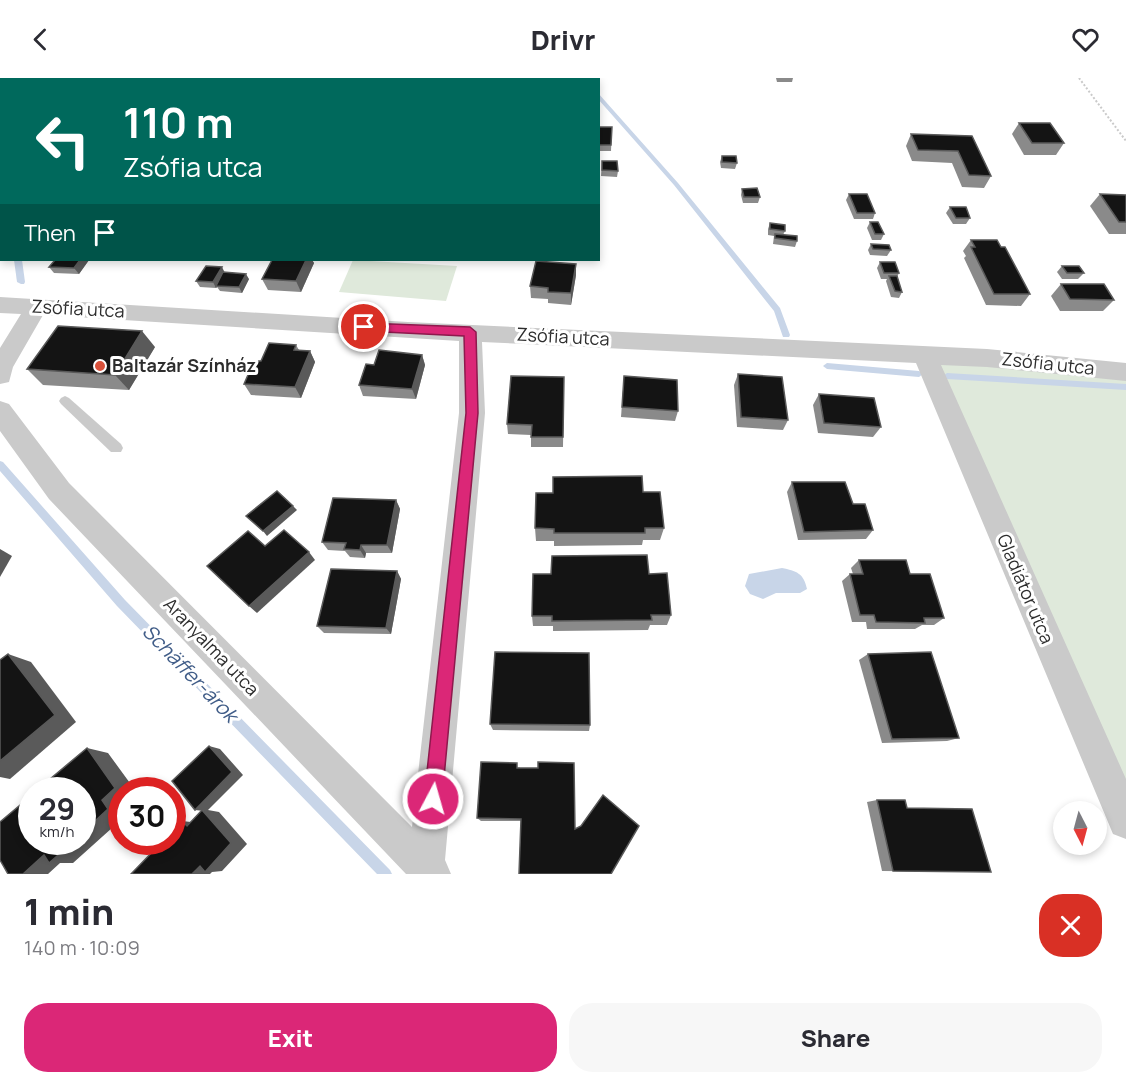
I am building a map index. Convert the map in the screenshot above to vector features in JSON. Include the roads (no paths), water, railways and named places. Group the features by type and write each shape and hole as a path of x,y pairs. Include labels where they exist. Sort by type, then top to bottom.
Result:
{"street":[{"name":"Zsófia utca","path":"0,305 408,330 987,358 1126,372"},
{"path":"0,375 1,366 37,307"},
{"path":"428,872 472,413 470,332"},
{"name":"Gladiátor utca","path":"925,356 1126,821"},
{"name":"Aranyalma utca","path":"0,411 59,491 428,872"}],"lane":[{"path":"65,401 116,448"}],"water":[{"path":"782,568 799,574 804,579 807,589 800,593 776,593 763,599 750,594 745,586 749,574"}],"waterway":[{"path":"600,97 676,184 777,310 786,335"},
{"name":"Schäffer-árok","path":"18,261 21,282"},
{"path":"827,366 919,374"},
{"path":"947,376 1126,387"},
{"name":"Schäffer-árok","path":"0,465 121,603 386,874"}],"place":[{"name":"Baltazár Színház","path":"100,366"}]}
